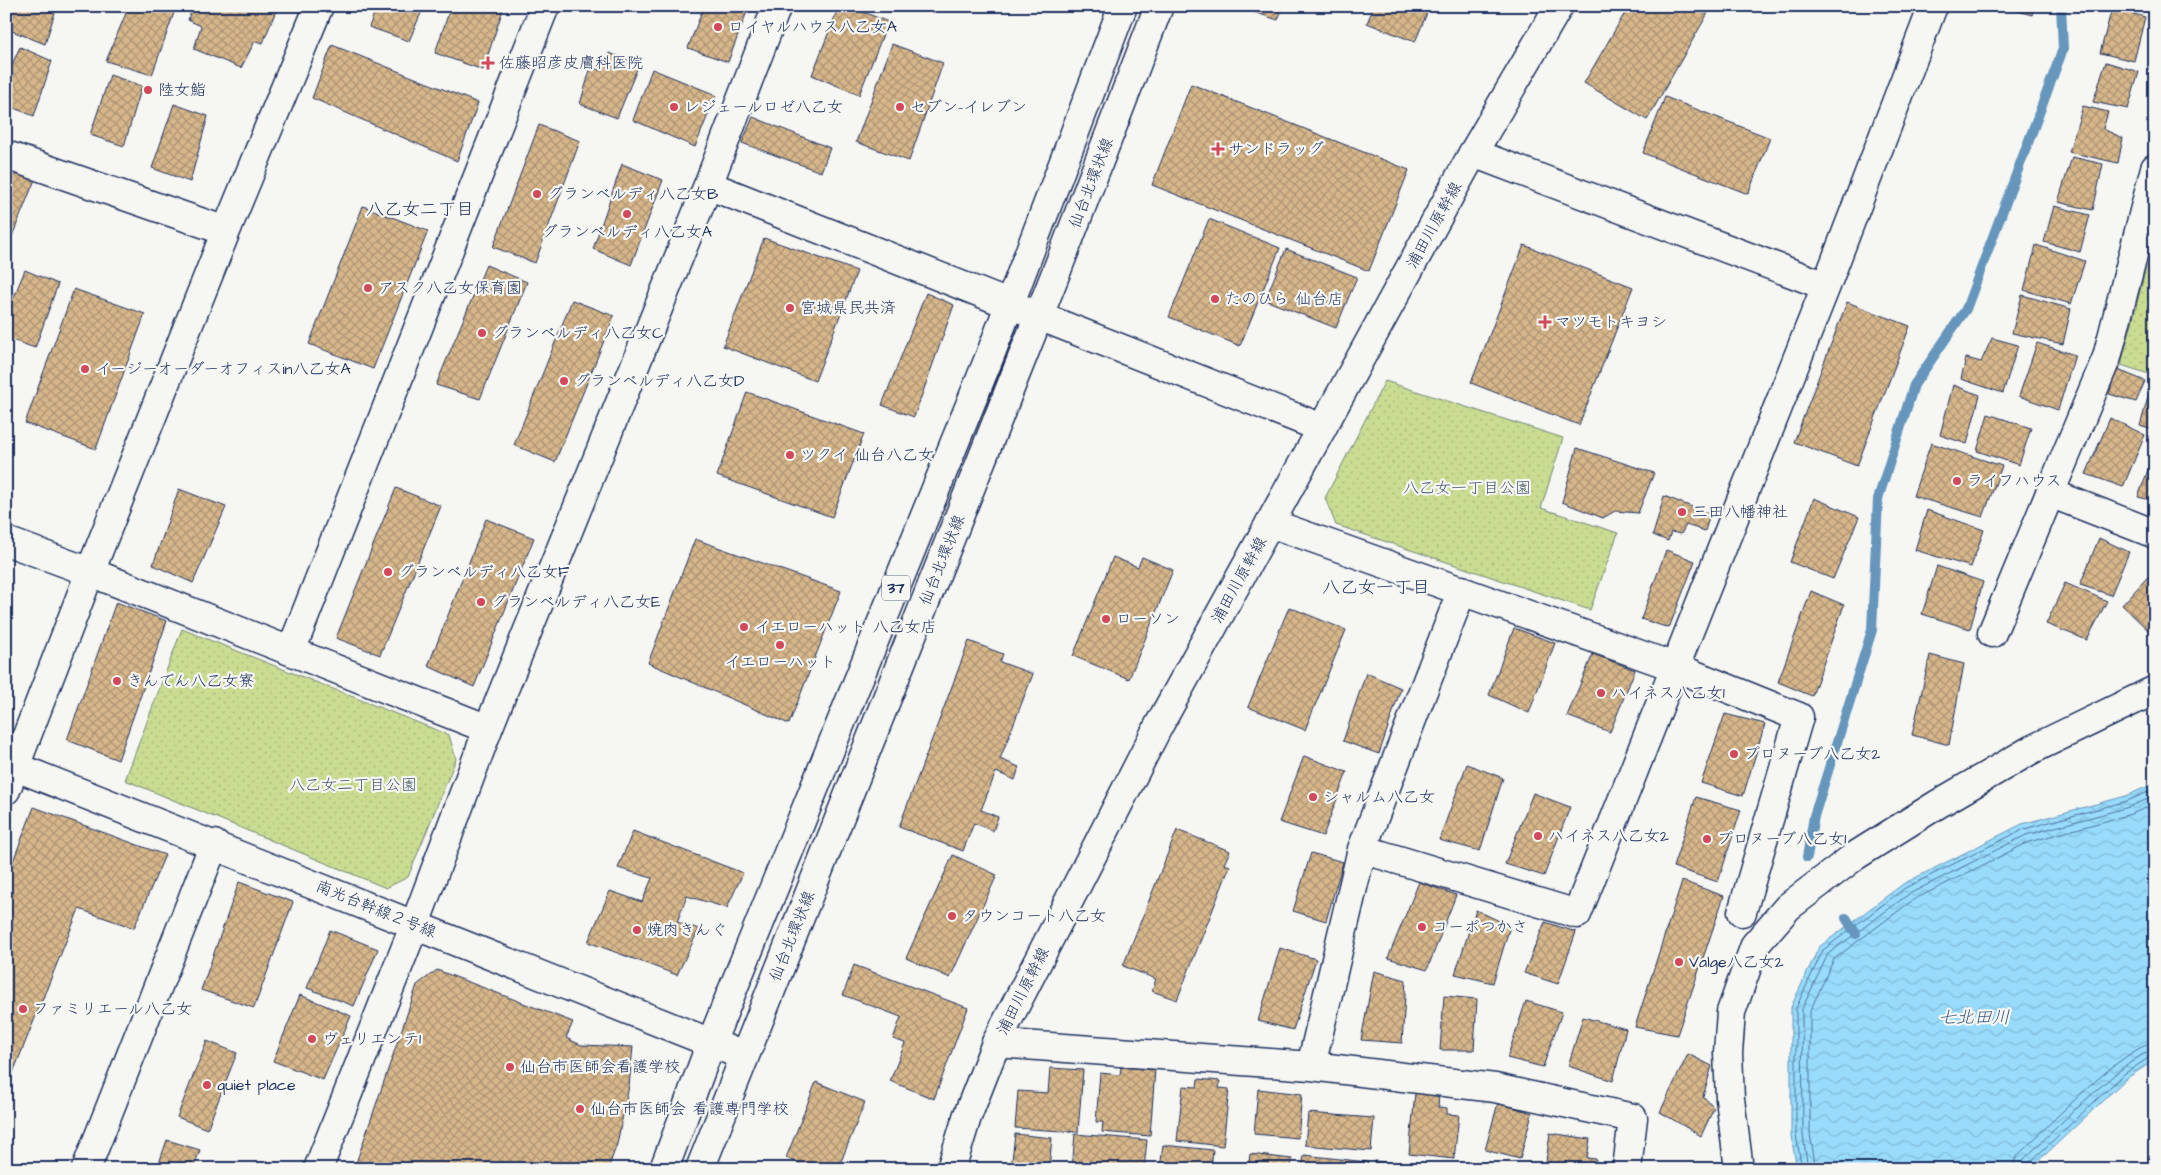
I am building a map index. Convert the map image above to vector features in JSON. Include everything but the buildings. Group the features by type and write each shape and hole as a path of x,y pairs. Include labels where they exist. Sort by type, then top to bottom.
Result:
{"street":[{"path":"9,773 226,231 319,6"},
{"path":"291,651 544,6"},
{"path":"318,1169 488,729 708,185 777,6"},
{"name":"仙台北環状線","path":"664,1169 711,1043 991,353 1123,6"},
{"name":"仙台北環状線","path":"700,1169 1039,316 1159,6"},
{"name":"浦田川原幹線","path":"951,1169 967,1117 996,1043 1158,727 1473,153 1558,6"},
{"path":"1362,849 1577,914 1826,286 1933,6"},
{"path":"1473,153 1826,286"},
{"path":"6,155 226,231"},
{"path":"1992,633 2107,357 2155,168"},
{"path":"708,185 1322,428"},
{"path":"2050,493 2155,534"},
{"path":"1270,523 1675,667 1799,717 1742,912"},
{"path":"6,541 90,572 488,729"},
{"path":"1311,1066 1362,849 1462,590"},
{"path":"1739,1169 1730,1099 1728,1052 1730,1012 1755,945 1788,907 1855,856 1946,799 2031,750 2155,690"},
{"name":"南光台幹線２号線","path":"9,773 214,844 744,1056"},
{"path":"86,1169 214,844"},
{"path":"996,1043 1311,1066 1495,1088 1634,1118 1627,1169"}],"green space":[{"path":"2150,252 2155,253 2155,376 2121,365"},
{"name":"八乙女一丁目公園","path":"1385,381 1563,438 1541,508 1618,533 1590,610 1336,525 1325,498"},
{"name":"八乙女二丁目公園","path":"182,629 449,735 456,759 408,877 386,888 125,780"}],"water":[{"name":"七北田川","path":"2155,783 2155,1060 2127,1078 2030,1169 1797,1169 1791,1136 1791,1007 1819,947 1903,884 2022,824 2126,796"}],"waterway":[{"path":"1807,857 1814,816 1872,630 1878,499 1914,385 1966,309 2063,49 2061,6"},
{"path":"1846,918 1856,934"}],"place":[{"name":"ロイヤルハウス八乙女A","path":"718,27"},
{"name":"佐藤昭彦皮膚科医院","path":"488,63"},
{"name":"陸女鮨","path":"148,90"},
{"name":"レジェールロゼ八乙女","path":"674,107"},
{"name":"セブン-イレブン","path":"900,107"},
{"name":"サンドラッグ","path":"1218,149"},
{"name":"グランベルディ八乙女B","path":"537,194"},
{"name":"グランベルディ八乙女A","path":"627,214"},
{"name":"アスク八乙女保育園","path":"368,288"},
{"name":"たのひら 仙台店","path":"1215,299"},
{"name":"宮城県民共済","path":"790,308"},
{"name":"マツモトキヨシ","path":"1545,322"},
{"name":"グランベルディ八乙女C","path":"482,333"},
{"name":"イージーオーダーオフィスin八乙女A","path":"85,369"},
{"name":"グランベルディ八乙女D","path":"564,381"},
{"name":"ツクイ 仙台八乙女","path":"790,455"},
{"name":"ライフハウス","path":"1957,481"},
{"name":"三田八幡神社","path":"1682,512"},
{"name":"グランベルディ八乙女F","path":"388,572"},
{"name":"グランベルディ八乙女E","path":"481,602"},
{"name":"ローソン","path":"1106,619"},
{"name":"イエローハット 八乙女店","path":"744,627"},
{"name":"イエローハット","path":"780,645"},
{"name":"きんでん八乙女寮","path":"117,681"},
{"name":"ハイネス八乙女1","path":"1601,693"},
{"name":"プロヌーブ八乙女2","path":"1734,754"},
{"name":"シャルム八乙女","path":"1313,797"},
{"name":"ハイネス八乙女2","path":"1538,836"},
{"name":"プロヌーブ八乙女1","path":"1707,839"},
{"name":"タウンコート八乙女","path":"952,916"},
{"name":"コーポつかさ","path":"1422,927"},
{"name":"焼肉きんぐ","path":"637,930"},
{"name":"Valge八乙女2","path":"1679,962"},
{"name":"ファミリエール八乙女","path":"23,1009"},
{"name":"ヴェリエンテ1","path":"312,1039"},
{"name":"仙台市医師会看護学校","path":"510,1067"},
{"name":"quiet place","path":"207,1085"},
{"name":"仙台市医師会 看護専門学校","path":"580,1109"}],"district":[{"name":"八乙女二丁目","path":"420,209"},
{"name":"八乙女一丁目","path":"1376,587"}]}
